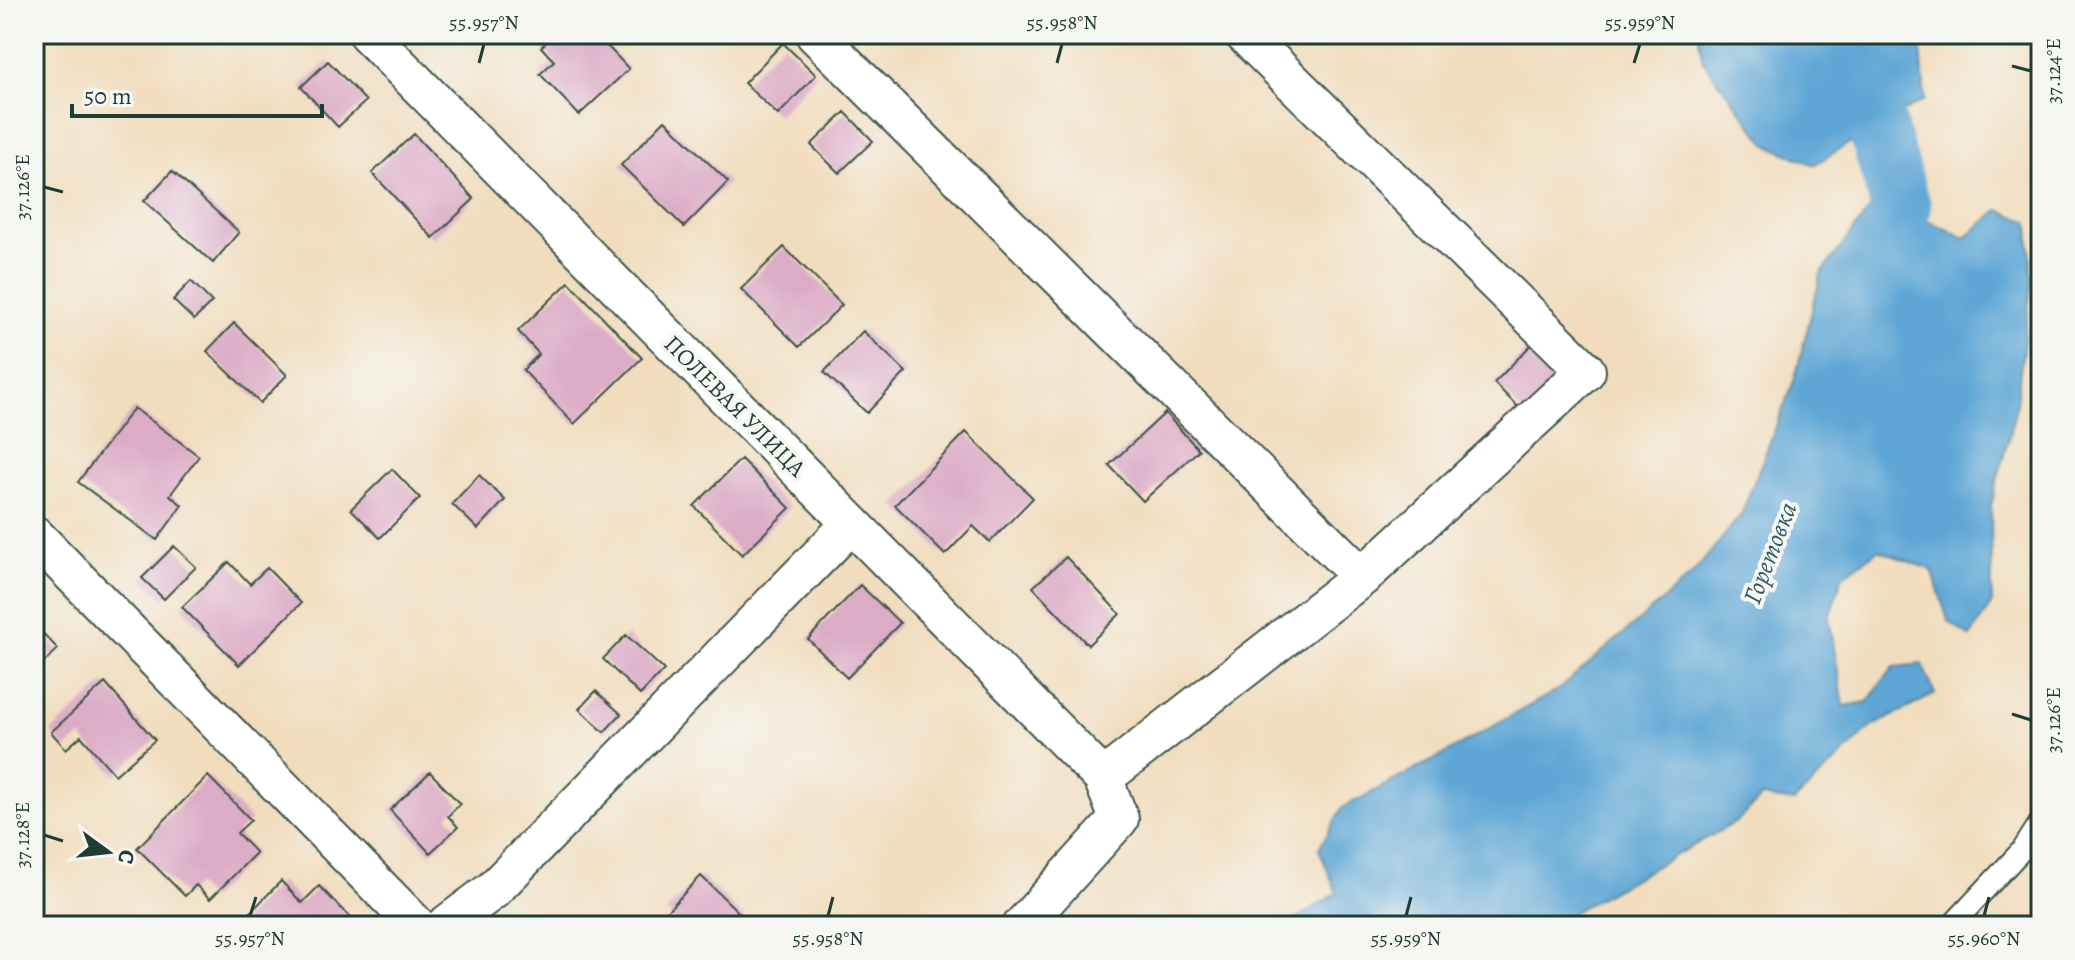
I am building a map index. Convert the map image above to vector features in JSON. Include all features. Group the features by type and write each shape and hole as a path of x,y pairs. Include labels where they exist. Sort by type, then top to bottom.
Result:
{"street":[{"name":"ПОЛЕВАЯ УЛИЦА","path":"368,34 1103,778"},
{"path":"815,34 1362,577"},
{"path":"1022,926 1119,819 1103,778 1362,577 1586,371 1244,34"},
{"path":"445,926 493,890 851,524"},
{"path":"34,535 417,926"}],"lane":[{"path":"1951,926 2023,849 2041,821"}],"water":[{"path":"1698,34 1920,34 1925,100 1814,165 1767,145 1703,61"},
{"path":"1879,197 1965,238 1999,210 2029,222 2032,280 2015,411 1991,505 1992,603 1970,637 1948,621 1932,570 1878,550 1842,577 1829,618 1844,706 1867,702 1894,667 1922,664 1935,694 1871,727 1794,802 1762,797 1736,822 1548,926 1285,926 1337,893 1319,849 1342,808 1559,689 1692,575 1741,515 1795,378 1821,274"}],"building":[{"path":"555,34 596,34 629,69 579,115 540,74 554,61 541,47"},
{"path":"783,43 816,75 778,115 744,83"},
{"path":"328,61 366,101 338,127 301,87"},
{"path":"845,112 873,141 839,173 811,145"},
{"path":"665,120 728,182 684,227 621,165"},
{"path":"414,134 474,199 433,238 372,173"},
{"path":"172,171 239,232 213,263 144,201"},
{"path":"784,247 842,305 799,347 741,289"},
{"path":"191,281 212,302 194,320 173,300"},
{"path":"569,282 642,358 574,424 523,370 539,354 518,331"},
{"path":"234,323 287,375 260,403 207,351"},
{"path":"863,331 906,372 867,413 824,372"},
{"path":"1533,343 1563,373 1524,413 1494,383"},
{"path":"134,408 199,456 170,495 182,505 157,540 78,482"},
{"path":"1165,413 1199,450 1143,501 1109,465"},
{"path":"966,432 1033,498 990,542 973,526 945,555 895,505"},
{"path":"741,459 790,508 742,555 694,506"},
{"path":"392,469 420,498 380,538 351,509"},
{"path":"479,475 505,500 478,529 452,504"},
{"path":"174,546 196,567 164,599 142,578"},
{"path":"1066,557 1120,614 1088,645 1033,587"},
{"path":"229,562 250,584 267,568 301,603 239,665 182,607"},
{"path":"860,585 900,623 847,678 808,639"},
{"path":"34,624 58,649 34,672"},
{"path":"626,635 664,670 640,695 603,659"},
{"path":"105,683 155,740 115,775 81,736 66,749 51,732"},
{"path":"596,691 621,714 604,732 579,709"},
{"path":"430,772 460,804 448,816 458,827 430,853 390,810"},
{"path":"208,776 251,820 237,833 256,853 210,899 196,885 185,896 137,848"},
{"path":"701,876 753,926 681,926 666,912"},
{"path":"281,881 302,903 319,886 359,926 237,926"}],"waterway":[{"name":"Горетовка","path":"1834,34 1877,126 1901,207 1872,284"}]}
